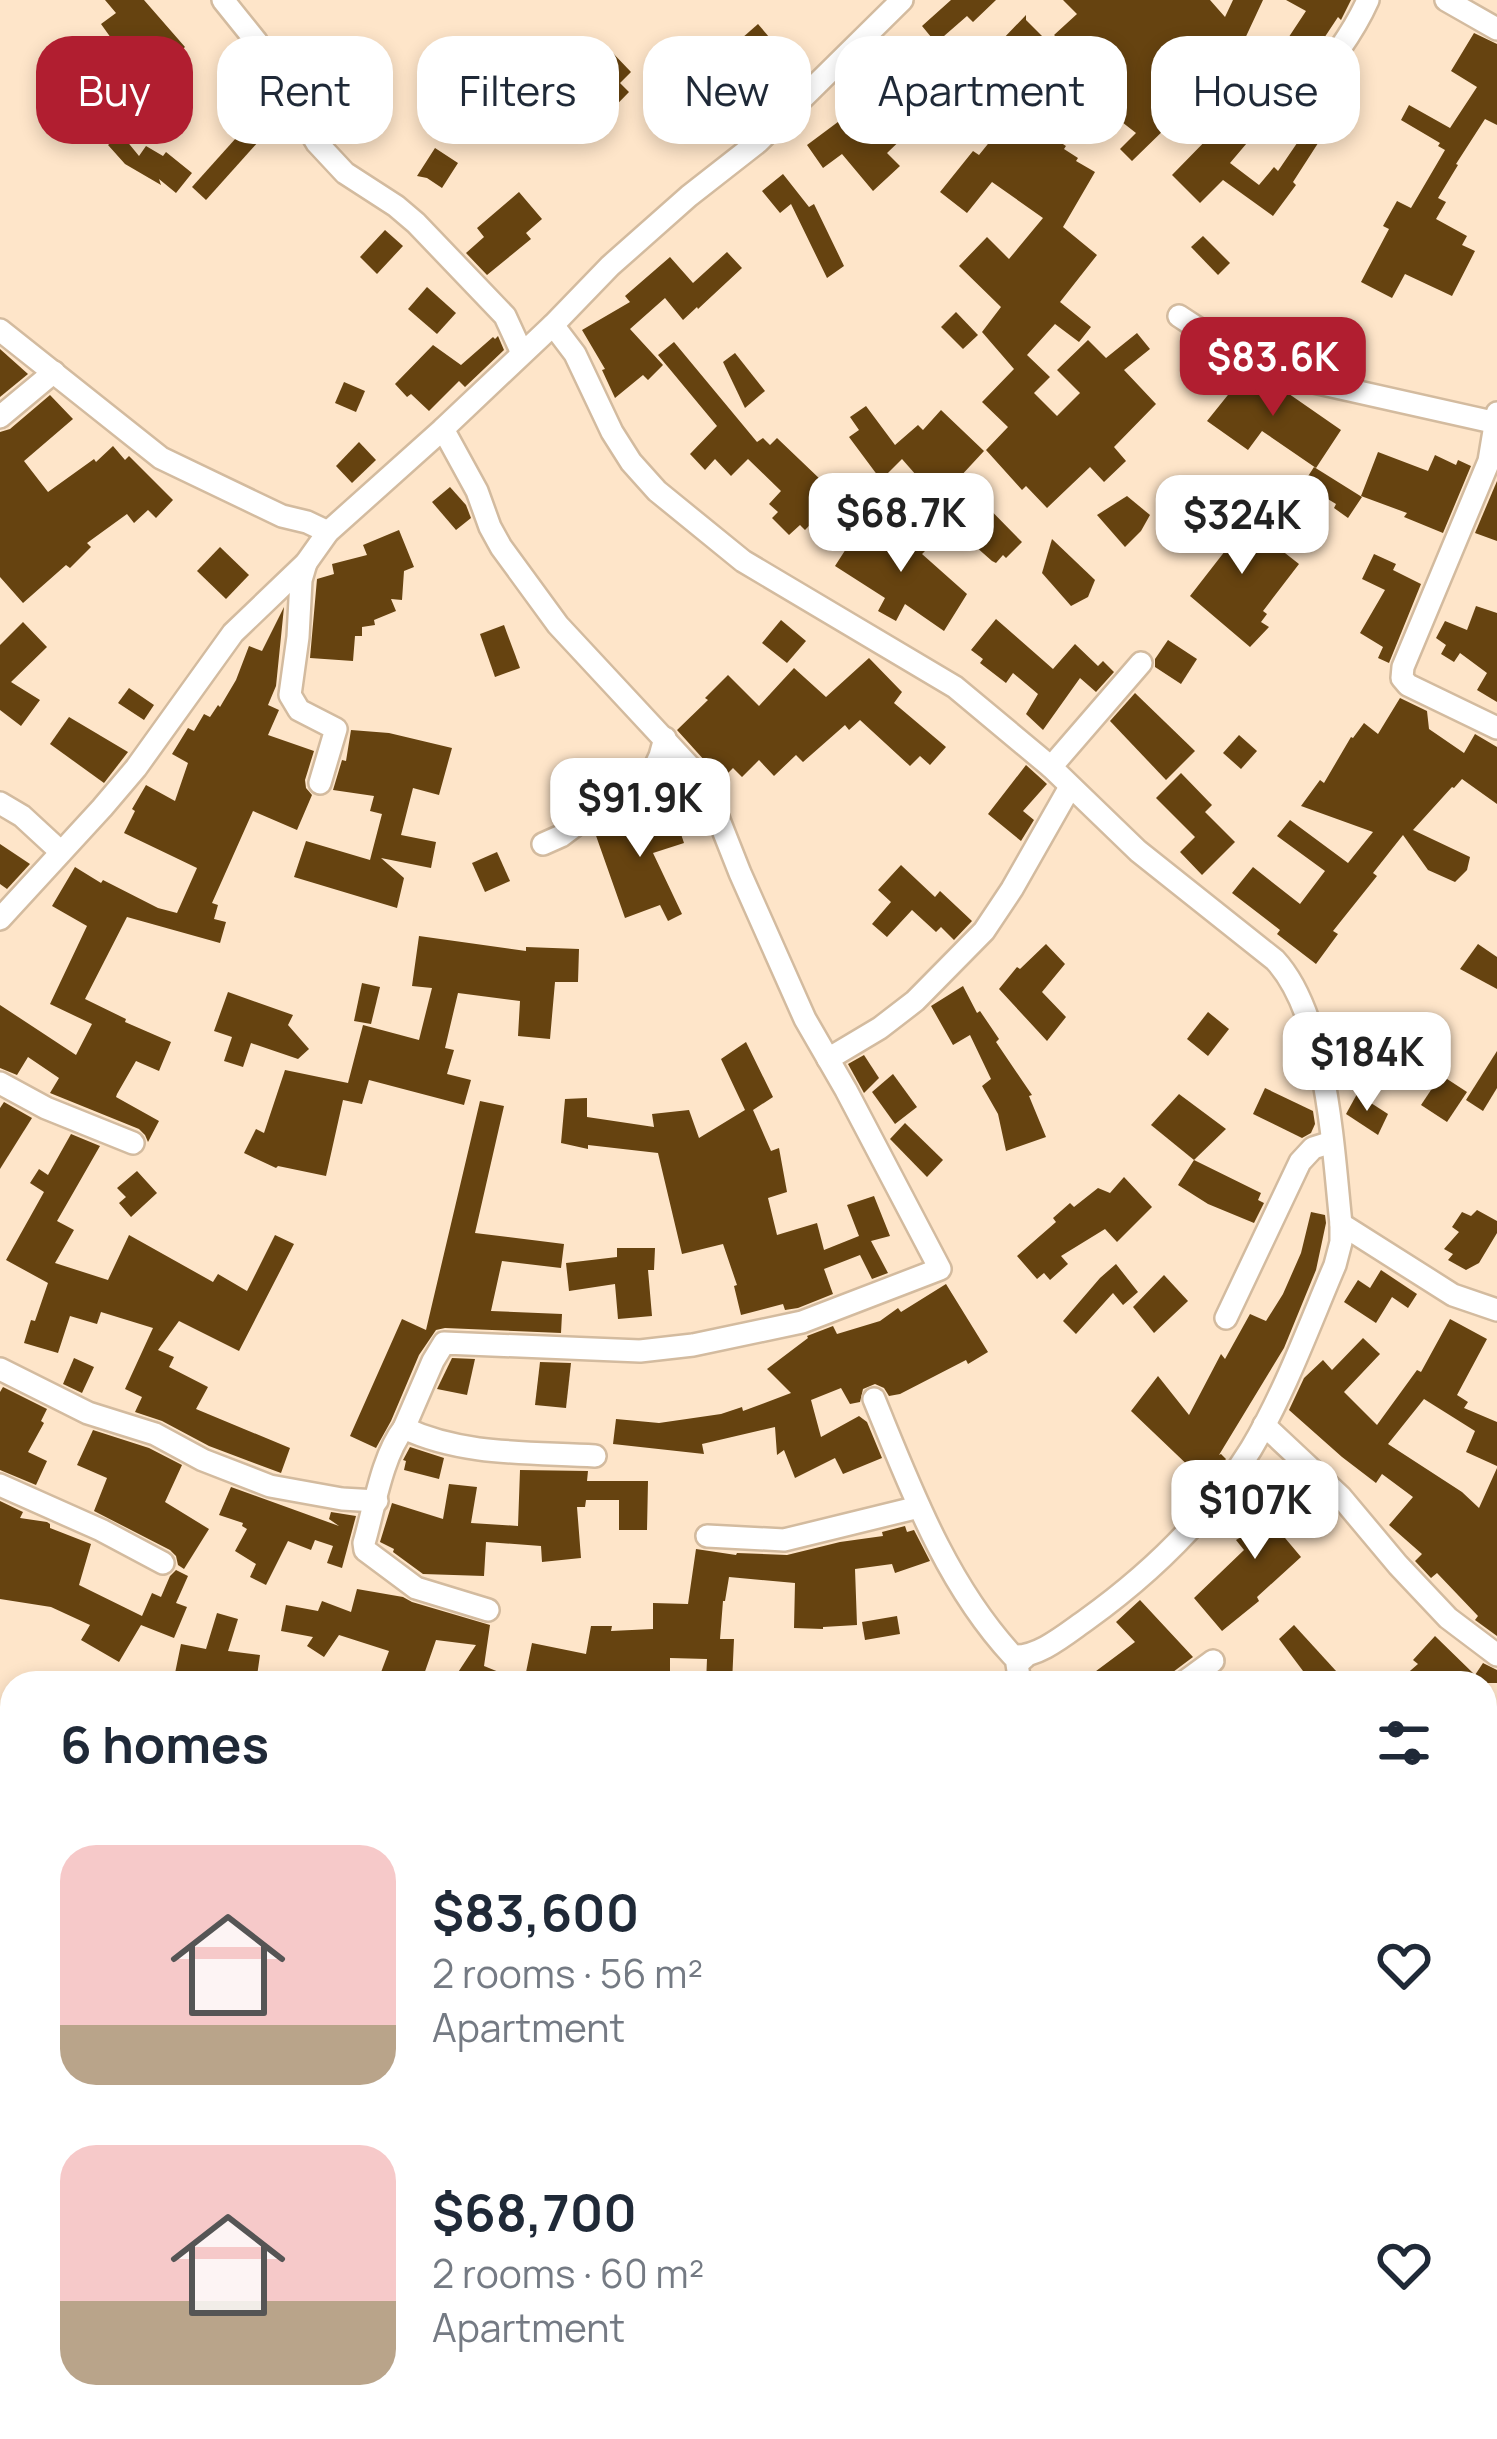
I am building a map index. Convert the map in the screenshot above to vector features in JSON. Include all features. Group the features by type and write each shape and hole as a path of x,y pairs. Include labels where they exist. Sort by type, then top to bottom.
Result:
{"street":[{"path":"223,0 256,41 317,143 345,173 416,223 505,316 522,352"},
{"path":"0,919 136,768 233,633 306,562 328,532 553,326 610,266 758,142 902,0"},
{"path":"1349,36 1368,0"},
{"path":"1446,0 1497,28"},
{"path":"1179,316 1208,335 1305,380 1496,419 1489,461 1435,586 1402,678 1497,728"},
{"path":"553,326 575,354 622,447 657,491 743,561 955,687 1051,767 1138,851 1275,960 1299,995 1325,1080 1341,1224 1335,1265 1264,1425 1215,1500 1169,1551 1106,1606 1024,1657 1017,1664 1018,1671"},
{"path":"0,330 161,458 282,516 328,532"},
{"path":"0,417 54,372"},
{"path":"443,429 501,547 576,647 704,782 796,999 940,1269 802,1322 693,1345 640,1351 444,1343 388,1460 364,1544 365,1550 416,1588 488,1610"},
{"path":"306,562 290,695 299,710 336,729 320,783"},
{"path":"1051,767 1141,663"},
{"path":"542,844 649,780 664,739"},
{"path":"828,1059 915,1001 984,931 1070,787"},
{"path":"0,803 62,852"},
{"path":"0,1083 46,1108 133,1143"},
{"path":"1226,1318 1300,1162 1313,1148 1332,1142"},
{"path":"1341,1224 1454,1295 1497,1310"},
{"path":"0,1369 88,1413 155,1434 203,1460 270,1486 376,1501"},
{"path":"874,1399 919,1507 968,1601 1013,1656 1024,1657"},
{"path":"1264,1425 1341,1496 1448,1618 1497,1655"},
{"path":"404,1428 470,1449 595,1456"},
{"path":"0,1486 164,1563"},
{"path":"707,1536 784,1540 919,1507"},
{"path":"1199,1671 1213,1660"}],"building":[{"path":"105,0 144,0 175,36 110,36 101,24 116,13"},
{"path":"951,0 996,0 973,22 967,16 944,36 930,36 922,26"},
{"path":"1063,0 1210,0 1225,17 1233,0 1263,0 1246,36 1151,36 1151,142 1132,161 1120,149 1136,133 1127,126 1127,36 1054,35 1077,14"},
{"path":"1286,0 1351,0 1341,20 1338,17 1325,36 1289,36 1306,11"},
{"path":"1026,15 1042,36 1006,36"},
{"path":"758,24 768,36 744,36"},
{"path":"1474,33 1497,44 1497,125 1485,119 1438,198 1446,202 1436,219 1467,236 1462,245 1475,251 1452,296 1405,274 1392,298 1361,282 1389,229 1383,226 1397,201 1411,208 1445,150 1401,120 1409,105 1450,128 1477,87 1451,71"},
{"path":"619,59 631,72 620,83 629,92 619,102"},
{"path":"835,124 835,144 896,144 887,153 900,166 873,191 842,154 823,168 807,145"},
{"path":"129,144 139,156 146,146 163,156 166,152 192,173 176,193 159,179 161,185 125,164 108,145"},
{"path":"231,144 256,144 206,200 192,187"},
{"path":"988,144 1063,144 1076,161 1095,172 1063,227 1097,255 1060,302 1091,327 1079,342 1055,324 1027,355 1050,377 1034,393 1057,416 1080,393 1057,370 1088,340 1106,358 1137,333 1150,349 1124,370 1156,404 1114,447 1126,461 1104,482 1090,467 1047,508 1026,486 1022,490 986,450 1008,427 982,402 1014,369 982,332 1001,307 959,266 987,237 1009,259 1043,218 992,182 967,213 940,192 973,151 979,155"},
{"path":"1202,144 1246,144 1230,163 1259,185 1274,167 1278,171 1296,144 1317,144 1273,216 1223,180 1200,203 1172,175"},
{"path":"435,148 458,163 442,188 417,176"},
{"path":"783,174 809,207 814,204 844,266 827,278 791,204 780,213 762,191"},
{"path":"519,192 542,219 526,233 531,239 487,275 466,253 484,237 477,228"},
{"path":"385,230 403,246 377,274 360,257"},
{"path":"1203,236 1230,263 1218,275 1191,247"},
{"path":"727,252 742,268 698,309 683,320 665,298 630,329 663,365 648,380 643,375 615,398 605,369 582,330 630,302 625,296 670,257 693,283"},
{"path":"427,287 456,313 437,334 408,309"},
{"path":"956,312 978,335 963,349 941,327"},
{"path":"498,336 504,350 465,387 459,381 429,411 395,384 433,345 461,365"},
{"path":"674,342 757,442 763,438 770,445 777,438 822,481 826,476 833,483 840,475 853,487 805,530 800,525 789,535 772,518 778,512 769,504 781,491 748,459 731,476 715,459 705,470 690,454 717,426 658,355"},
{"path":"0,349 28,374 0,397"},
{"path":"735,353 765,391 745,408 723,362"},
{"path":"1248,370 1341,430 1316,468 1262,431 1248,450 1207,421"},
{"path":"344,382 365,391 356,412 335,403"},
{"path":"50,395 73,419 24,461 48,492 113,446 173,500 156,518 148,510 134,523 127,514 87,543 91,547 70,568 66,565 23,603 0,577 0,432"},
{"path":"866,406 895,445 918,425 923,430 941,410 984,451 959,478 1022,542 1006,558 992,561 975,546 984,536 943,494 914,526 900,507 923,483 902,459 881,480 849,437 859,430 850,417"},
{"path":"359,442 376,460 352,483 336,466"},
{"path":"1378,452 1428,471 1435,455 1471,466 1443,533 1361,496"},
{"path":"1314,467 1362,497 1348,518 1334,508 1336,504 1303,484"},
{"path":"1497,481 1497,541 1475,533"},
{"path":"450,487 471,518 456,530 432,502"},
{"path":"1127,496 1150,515 1125,547 1097,515"},
{"path":"1220,509 1299,564 1263,611 1267,614 1261,622 1269,627 1250,647 1190,596 1225,551 1203,534"},
{"path":"876,511 967,594 944,631 905,604 896,621 878,611 885,598 835,566"},
{"path":"399,530 414,567 404,571 402,600 391,599 396,611 374,620 375,625 362,627 362,636 355,636 353,661 310,658 317,579 334,574 332,564 367,555 363,545"},
{"path":"1052,539 1095,580 1088,597 1071,606 1042,573"},
{"path":"220,547 249,575 226,599 197,571"},
{"path":"1374,554 1421,584 1389,663 1378,658 1383,647 1360,633 1385,590 1362,579"},
{"path":"1476,606 1497,613 1497,702 1477,690 1487,673 1460,653 1454,662 1441,654 1446,645 1436,638 1445,621 1467,630"},
{"path":"284,607 276,686 268,705 279,710 268,735 314,751 305,780 312,795 297,830 253,811 212,903 218,905 214,919 226,922 220,943 127,917 85,999 171,1042 159,1071 136,1061 116,1097 159,1121 148,1142 139,1129 50,1093 59,1078 28,1057 17,1075 0,1068 0,1005 76,1055 92,1024 50,1004 87,926 52,906 75,867 101,883 177,913 197,868 124,833 132,809 146,785 175,801 188,763 172,754 188,728 194,731 204,714 210,717 220,707 249,646 262,651"},
{"path":"996,619 1053,669 1075,644 1098,666 1103,661 1114,672 1096,692 1080,678 1043,730 1026,714 1038,694 1013,673 1006,683 971,650"},
{"path":"781,620 806,641 787,663 762,643"},
{"path":"23,622 47,647 11,682 40,700 21,726 0,710 0,645"},
{"path":"504,625 520,668 495,677 480,634"},
{"path":"1168,640 1197,659 1181,684 1155,667"},
{"path":"869,658 902,692 894,703 946,747 930,765 920,756 910,766 860,720 849,730 845,725 803,762 796,755 774,776 759,760 742,777 733,768 720,781 677,730 728,675 759,706 794,668 826,697"},
{"path":"129,688 154,705 144,720 118,703"},
{"path":"1135,693 1195,751 1166,780 1110,721"},
{"path":"1400,698 1427,711 1429,729 1464,753 1475,734 1497,747 1497,804 1462,779 1452,787 1413,830 1470,857 1467,870 1455,882 1428,870 1403,835 1333,931 1338,934 1316,964 1232,893 1253,867 1300,904 1325,871 1277,836 1290,820 1348,863 1373,832 1301,806 1320,780 1324,783 1351,737 1364,723 1378,734"},
{"path":"69,717 128,752 104,783 50,744"},
{"path":"351,730 389,733 452,748 439,795 413,788 401,835 436,842 431,868 381,858 404,878 397,908 294,877 306,841 370,860 382,814 370,811 374,796 333,790 342,760 346,761"},
{"path":"1239,735 1257,751 1241,769 1223,753"},
{"path":"1026,765 1047,784 1023,811 1034,820 1021,841 988,814"},
{"path":"1181,773 1212,805 1205,812 1235,842 1202,875 1180,852 1195,837 1156,798"},
{"path":"672,807 684,843 653,853 682,914 668,921 660,905 625,918 594,830 633,810 637,818"},
{"path":"0,844 30,864 7,889 0,884"},
{"path":"497,852 510,881 485,892 472,863"},
{"path":"901,865 935,897 940,891 972,921 954,940 941,927 936,932 912,910 887,937 872,924 891,902 878,890"},
{"path":"419,936 526,951 526,947 579,949 578,982 555,982 550,1039 518,1036 520,1001 458,993 445,1048 454,1050 447,1074 471,1080 464,1105 369,1080 362,1104 343,1100 326,1176 276,1168 244,1153 256,1129 264,1133 285,1070 348,1083 363,1025 419,1040 432,988 412,986"},
{"path":"1046,944 1065,964 1042,992 1066,1017 1047,1041 999,989"},
{"path":"1478,944 1497,957 1497,989 1460,969"},
{"path":"362,983 380,987 371,1024 354,1021"},
{"path":"963,986 1032,1095 1046,1137 1006,1151 998,1114 982,1086 991,1079 970,1035 953,1045 931,1006"},
{"path":"228,992 293,1015 288,1025 309,1049 298,1059 251,1043 243,1067 224,1061 232,1037 214,1031"},
{"path":"1208,1012 1229,1029 1208,1056 1187,1039"},
{"path":"746,1042 773,1097 753,1110 771,1151 779,1148 787,1192 768,1198 777,1235 817,1223 824,1250 859,1236 847,1205 874,1196 890,1236 871,1241 888,1273 872,1279 860,1255 824,1269 833,1294 798,1308 785,1310 783,1304 741,1315 723,1244 682,1254 658,1153 561,1143 565,1099 587,1098 587,1117 654,1127 652,1114 689,1110 699,1138 745,1110 721,1059"},
{"path":"1497,1051 1497,1088 1483,1111 1466,1100"},
{"path":"864,1055 879,1078 864,1093 848,1064"},
{"path":"893,1074 917,1107 895,1124 872,1092"},
{"path":"1441,1075 1467,1092 1447,1122 1421,1105"},
{"path":"1265,1088 1313,1111 1311,1133 1302,1138 1253,1114"},
{"path":"1179,1094 1226,1129 1194,1160 1151,1125"},
{"path":"1357,1094 1388,1114 1378,1135 1346,1114"},
{"path":"480,1101 504,1106 475,1233 564,1244 561,1268 502,1261 491,1311 562,1314 561,1333 436,1330 419,1355 376,1448 350,1436 402,1319 426,1330"},
{"path":"4,1102 32,1118 0,1169 0,1108"},
{"path":"905,1123 943,1160 927,1177 890,1139"},
{"path":"71,1134 100,1146 57,1221 74,1230 55,1263 108,1280 129,1235 213,1282 218,1274 247,1291 275,1235 294,1244 239,1351 179,1321 158,1350 174,1357 169,1367 208,1387 196,1409 290,1448 281,1473 135,1412 142,1397 125,1389 153,1328 101,1312 97,1324 70,1316 58,1353 24,1343 48,1283 6,1260 44,1192 30,1183 39,1169 48,1175"},
{"path":"1194,1160 1261,1193 1258,1200 1264,1203 1254,1223 1178,1185"},
{"path":"137,1171 157,1193 131,1217 119,1203 126,1197 117,1188"},
{"path":"1124,1177 1152,1207 1117,1242 1105,1229 1061,1256 1068,1264 1050,1280 1044,1273 1037,1279 1017,1256 1070,1203 1074,1207 1098,1188 1110,1193"},
{"path":"1477,1210 1497,1221 1497,1233 1479,1263 1466,1270 1448,1260 1453,1254 1444,1249 1459,1232 1452,1227 1462,1212 1471,1216"},
{"path":"1311,1212 1325,1215 1326,1223 1316,1270 1284,1348 1219,1455 1226,1459 1199,1495 1187,1484 1197,1474 1131,1411 1158,1376 1189,1415 1221,1354 1225,1359 1250,1314 1266,1321 1283,1294 1301,1253"},
{"path":"617,1248 655,1248 654,1270 648,1270 652,1316 618,1319 615,1284 569,1291 566,1263 617,1257"},
{"path":"1116,1264 1138,1292 1123,1305 1113,1293 1076,1334 1063,1321"},
{"path":"1381,1270 1417,1294 1408,1308 1392,1297 1376,1323 1344,1302 1358,1280 1370,1288"},
{"path":"1164,1275 1188,1301 1154,1333 1133,1307"},
{"path":"946,1284 988,1352 900,1394 889,1396 875,1384 863,1389 860,1402 850,1404 841,1388 811,1400 821,1437 859,1416 867,1422 882,1458 843,1474 835,1458 795,1478 784,1450 777,1455 775,1427 702,1444 704,1454 613,1444 616,1419 659,1423 742,1407 743,1411 791,1393 767,1369 807,1336 833,1326 837,1334 880,1321"},
{"path":"1450,1319 1487,1339 1457,1395 1468,1402 1464,1408 1497,1422 1497,1466 1466,1452 1475,1431 1424,1399 1388,1444 1479,1508 1497,1468 1497,1636 1475,1620 1478,1616 1437,1573 1431,1578 1415,1561 1422,1554 1389,1525 1413,1497 1382,1474 1376,1483 1289,1410 1304,1378 1323,1360 1332,1370 1363,1338 1380,1354 1344,1392 1377,1425 1417,1370 1421,1372"},
{"path":"74,1358 94,1367 82,1393 63,1384"},
{"path":"452,1358 475,1359 467,1395 437,1389"},
{"path":"540,1362 571,1363 566,1408 535,1405"},
{"path":"3,1387 47,1409 28,1452 47,1461 36,1485 0,1470"},
{"path":"93,1430 149,1448 182,1465 165,1502 209,1529 184,1569 170,1550 94,1511 107,1478 77,1465"},
{"path":"410,1447 444,1458 439,1479 404,1470"},
{"path":"520,1470 588,1471 587,1481 648,1481 647,1530 619,1530 619,1500 586,1500 585,1507 577,1507 581,1558 542,1562 541,1546 486,1542 484,1576 423,1574 380,1542 392,1503 443,1519 449,1484 477,1487 471,1523 518,1526"},
{"path":"1289,1479 1314,1500 1280,1532 1301,1557 1222,1631 1194,1598 1244,1550 1236,1540 1282,1513 1270,1500"},
{"path":"231,1487 339,1526 329,1519 331,1512 356,1516 342,1568 327,1563 333,1546 315,1540 311,1550 288,1541 266,1585 250,1577 256,1564 235,1551 247,1529 219,1515"},
{"path":"0,1501 23,1512 20,1518 47,1522 50,1528 91,1544 79,1585 142,1616 152,1593 161,1597 176,1570 188,1576 176,1603 187,1607 174,1638 141,1625 119,1662 81,1640 90,1625 51,1607 0,1599"},
{"path":"905,1526 907,1532 914,1530 930,1561 895,1573 892,1564 855,1569 857,1625 794,1628 795,1583 729,1577 720,1639 734,1639 733,1671 706,1671 707,1659 670,1658 670,1671 526,1671 532,1643 586,1654 591,1626 612,1626 611,1631 653,1629 653,1603 688,1604 696,1549 787,1555 883,1536 882,1532"},
{"path":"357,1589 403,1597 490,1625 484,1666 496,1671 459,1671 476,1645 436,1640 425,1671 382,1671 389,1651 339,1635 324,1657 307,1646 313,1637 281,1631 286,1605 318,1611 322,1601 351,1612"},
{"path":"1140,1600 1193,1657 1174,1671 1096,1671 1135,1642 1116,1622"},
{"path":"217,1613 238,1619 228,1651 260,1655 258,1671 175,1671 181,1644 206,1649"},
{"path":"897,1616 900,1634 865,1640 862,1622"},
{"path":"1294,1625 1336,1671 1303,1671 1279,1639"},
{"path":"1435,1636 1471,1671 1410,1671 1418,1664 1413,1660"}]}
